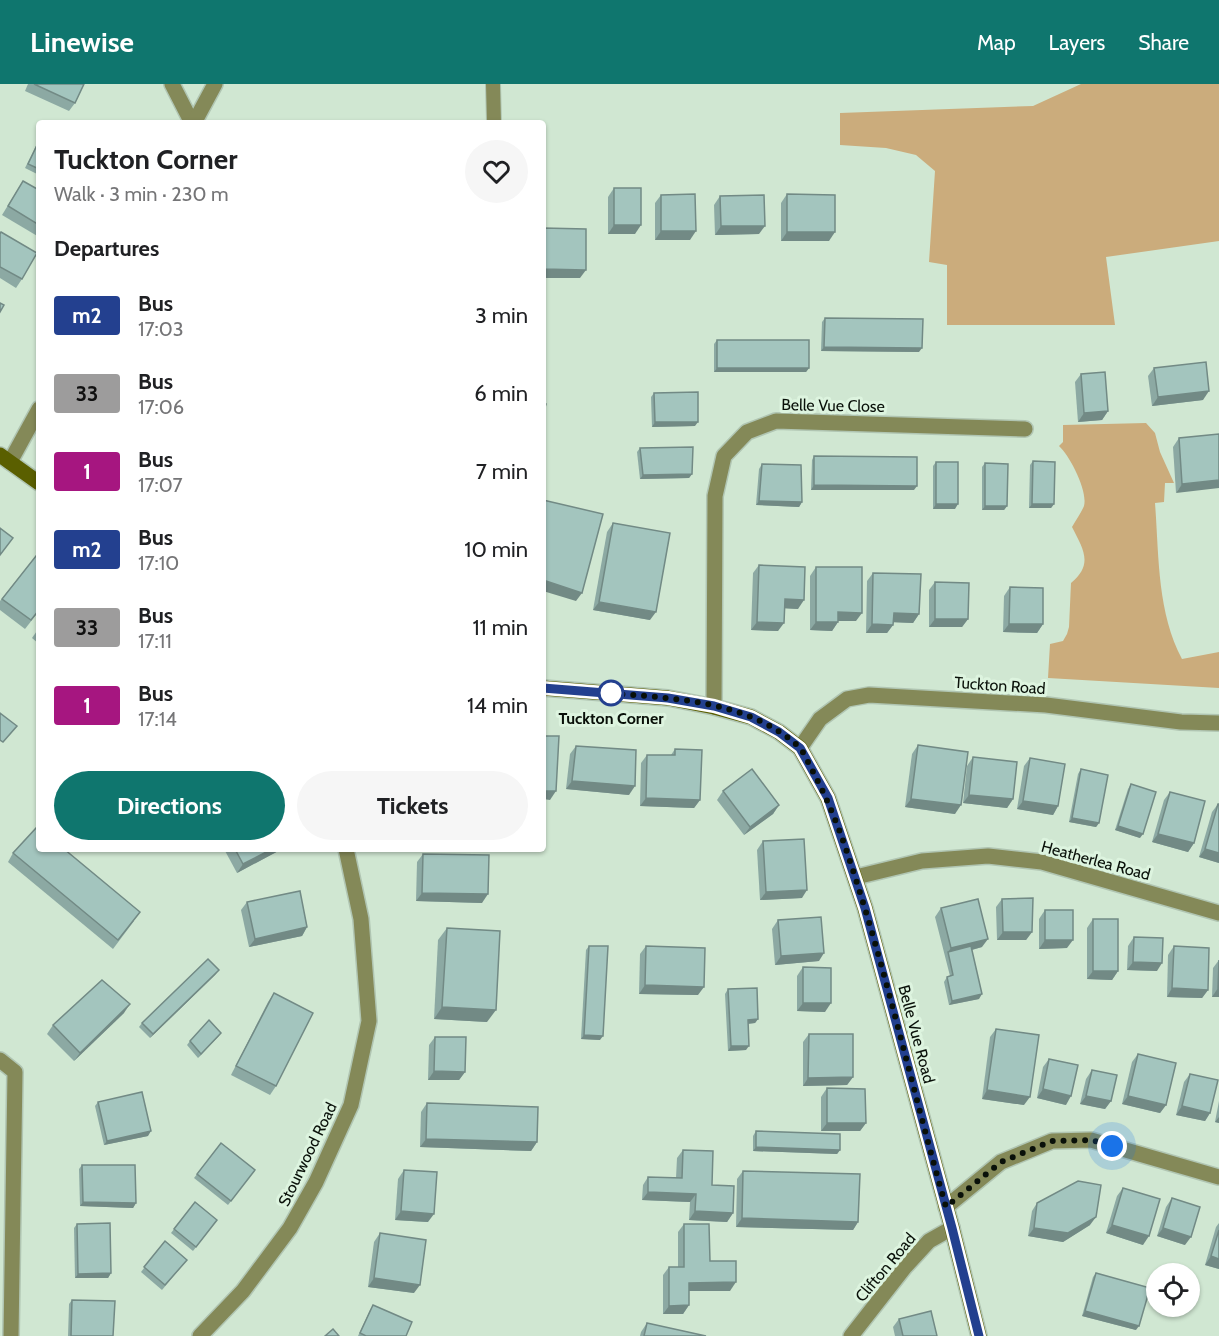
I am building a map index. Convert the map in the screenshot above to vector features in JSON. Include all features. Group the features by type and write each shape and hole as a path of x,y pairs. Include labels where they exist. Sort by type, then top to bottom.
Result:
{"main road":[{"path":"5,459 36,481"},
{"path":"546,688 668,698 714,706 751,717 779,732 800,748"},
{"name":"Belle Vue Road","path":"800,748 828,798 855,877 952,1228 979,1336"}],"street":[{"path":"172,84 191,120"},
{"path":"195,120 215,84"},
{"path":"5,459 36,413"},
{"name":"Belle Vue Close","path":"714,706 715,496 724,456 747,432 776,421 1025,429"},
{"name":"Tuckton Road","path":"800,748 820,719 847,699 869,695 1046,705 1181,722 1219,723"},
{"name":"Stourwood Road","path":"200,1336 243,1291 290,1227 316,1182 351,1105 369,1021 361,919 347,852"},
{"name":"Heatherlea Road","path":"855,877 922,861 987,856 1042,862 1219,913"},
{"path":"0,1060 15,1072 10,1336"},
{"path":"946,1207 1001,1162 1052,1141 1091,1140 1219,1177"},
{"name":"Clifton Road","path":"851,1336 905,1267 929,1241 952,1228"}],"lane":[{"path":"493,84 494,120"}],"shaded area":[{"path":"1081,84 1219,84 1219,241 1106,257 1115,325 947,325 947,265 929,262 935,171 916,155 886,148 840,145 840,113 1033,106"},
{"path":"1146,423 1155,433 1160,452 1174,483 1165,483 1164,502 1155,503 1161,583 1168,622 1182,659 1219,652 1219,688 1048,678 1050,644 1063,641 1067,634 1071,583 1078,576 1084,563 1083,549 1072,527 1085,500 1073,465 1059,446 1063,442 1063,425"}],"building":[{"path":"34,84 84,84 75,103"},
{"path":"36,147 36,168 28,164"},
{"path":"23,181 36,188 36,223 8,206"},
{"path":"614,188 641,188 641,225 614,225"},
{"path":"695,194 696,231 661,231 661,195"},
{"path":"787,194 835,195 835,232 787,232"},
{"path":"764,195 765,226 721,226 720,196"},
{"path":"546,228 586,229 586,270 546,269"},
{"path":"1,232 36,252 22,279 0,267"},
{"path":"825,318 923,319 922,348 824,347"},
{"path":"717,340 809,340 809,368 717,368"},
{"path":"1206,362 1209,391 1158,397 1154,368"},
{"path":"1105,372 1108,411 1084,413 1081,374"},
{"path":"698,392 698,422 655,422 654,393"},
{"path":"1219,434 1219,480 1182,484 1179,438"},
{"path":"693,447 692,474 643,475 640,448"},
{"path":"814,456 917,457 917,486 814,485"},
{"path":"1033,461 1055,462 1054,504 1032,504"},
{"path":"936,462 958,462 958,504 936,504"},
{"path":"985,463 1008,464 1007,506 985,506"},
{"path":"762,464 801,465 802,502 759,501"},
{"path":"546,501 603,514 582,593 546,581"},
{"path":"613,523 670,533 656,612 599,602"},
{"path":"0,528 13,538 0,555"},
{"path":"36,556 36,614 31,620 2,599"},
{"path":"759,565 805,567 804,600 785,599 784,623 757,622"},
{"path":"816,567 862,567 862,613 838,612 838,622 816,622"},
{"path":"873,573 921,574 919,614 894,613 893,625 872,624"},
{"path":"935,582 969,583 968,619 935,619"},
{"path":"1010,587 1043,588 1043,624 1009,624"},
{"path":"0,713 17,726 3,742 0,740"},
{"path":"546,736 559,736 556,791 546,791"},
{"path":"918,745 968,752 961,805 911,799"},
{"path":"576,746 636,750 635,786 572,781"},
{"path":"675,749 702,750 700,800 646,798 647,755 675,755"},
{"path":"973,757 1017,762 1013,799 969,795"},
{"path":"1030,758 1065,764 1058,806 1023,801"},
{"path":"752,769 779,805 750,827 723,791"},
{"path":"1081,769 1108,775 1099,823 1072,818"},
{"path":"1131,784 1156,792 1143,834 1118,826"},
{"path":"1170,792 1205,801 1194,843 1158,834"},
{"path":"1219,804 1219,853 1205,849"},
{"path":"36,828 36,852 68,852 140,912 118,940 13,853"},
{"path":"804,839 807,890 766,892 763,841"},
{"path":"237,852 266,852 243,864"},
{"path":"423,854 489,855 488,894 422,893"},
{"path":"300,891 307,927 255,939 247,902"},
{"path":"1033,898 1032,932 1003,932 1002,899"},
{"path":"978,899 988,939 951,948 941,908"},
{"path":"1045,910 1073,910 1073,940 1045,940"},
{"path":"821,917 824,953 781,956 778,920"},
{"path":"1093,919 1118,919 1118,971 1093,971"},
{"path":"447,928 500,931 496,1010 442,1007"},
{"path":"1134,937 1163,938 1162,963 1133,962"},
{"path":"589,946 608,946 603,1036 584,1035"},
{"path":"646,946 705,948 704,987 645,985"},
{"path":"971,946 982,994 952,1001 947,977 953,975 948,952"},
{"path":"1174,946 1209,948 1208,990 1172,988"},
{"path":"208,959 219,970 153,1034 142,1023"},
{"path":"803,967 831,968 831,1003 803,1003"},
{"path":"102,980 130,1004 80,1053 53,1025"},
{"path":"757,988 758,1019 748,1020 749,1046 731,1046 728,989"},
{"path":"274,993 313,1013 276,1086 236,1066"},
{"path":"209,1020 221,1033 201,1054 190,1041"},
{"path":"996,1029 1039,1035 1030,1097 987,1090"},
{"path":"809,1034 853,1034 853,1077 808,1078"},
{"path":"435,1037 466,1037 465,1072 434,1071"},
{"path":"1138,1054 1176,1063 1166,1105 1128,1096"},
{"path":"1049,1059 1078,1065 1071,1096 1043,1089"},
{"path":"1092,1070 1117,1075 1111,1101 1086,1096"},
{"path":"1190,1074 1218,1080 1210,1113 1182,1106"},
{"path":"827,1088 865,1089 866,1123 827,1123"},
{"path":"142,1092 151,1131 107,1141 98,1102"},
{"path":"427,1103 538,1107 537,1142 426,1139"},
{"path":"756,1131 840,1134 840,1150 756,1147"},
{"path":"221,1143 255,1170 231,1201 197,1174"},
{"path":"683,1150 713,1151 712,1185 734,1186 733,1213 695,1211 696,1194 648,1192 648,1177 682,1178"},
{"path":"82,1165 135,1165 136,1203 83,1202"},
{"path":"404,1170 437,1172 434,1214 401,1211"},
{"path":"743,1171 860,1174 858,1222 742,1218"},
{"path":"1078,1181 1101,1185 1096,1217 1068,1233 1034,1228 1037,1203"},
{"path":"1123,1188 1160,1199 1149,1236 1112,1225"},
{"path":"1172,1198 1200,1207 1191,1237 1163,1228"},
{"path":"195,1202 217,1220 196,1247 174,1229"},
{"path":"110,1223 111,1273 78,1274 77,1224"},
{"path":"684,1224 709,1224 710,1261 736,1261 736,1282 689,1283 689,1305 669,1306 669,1267 684,1267"},
{"path":"1219,1230 1219,1259 1211,1256"},
{"path":"380,1233 426,1240 420,1285 374,1278"},
{"path":"165,1241 187,1260 165,1285 144,1267"},
{"path":"1096,1273 1146,1287 1146,1302 1139,1326 1085,1311"},
{"path":"72,1300 115,1301 113,1336 71,1336"},
{"path":"373,1305 412,1322 406,1336 366,1336 360,1333"},
{"path":"931,1311 937,1336 903,1336 899,1319"},
{"path":"647,1323 706,1336 644,1336"},
{"path":"333,1329 339,1336 325,1336"}],"bus line":[{"name":"m2","path":"546,688 668,698 714,706 751,717 779,732 800,748 828,798 865,908 979,1336"}],"place":[{"name":"Tuckton Corner","path":"611,693"}],"route":[{"path":"611,693 606,693 668,698 714,706 751,717 779,732 800,748 828,798 860,892 946,1207 1001,1162 1052,1141 1091,1140 1112,1146"}]}
